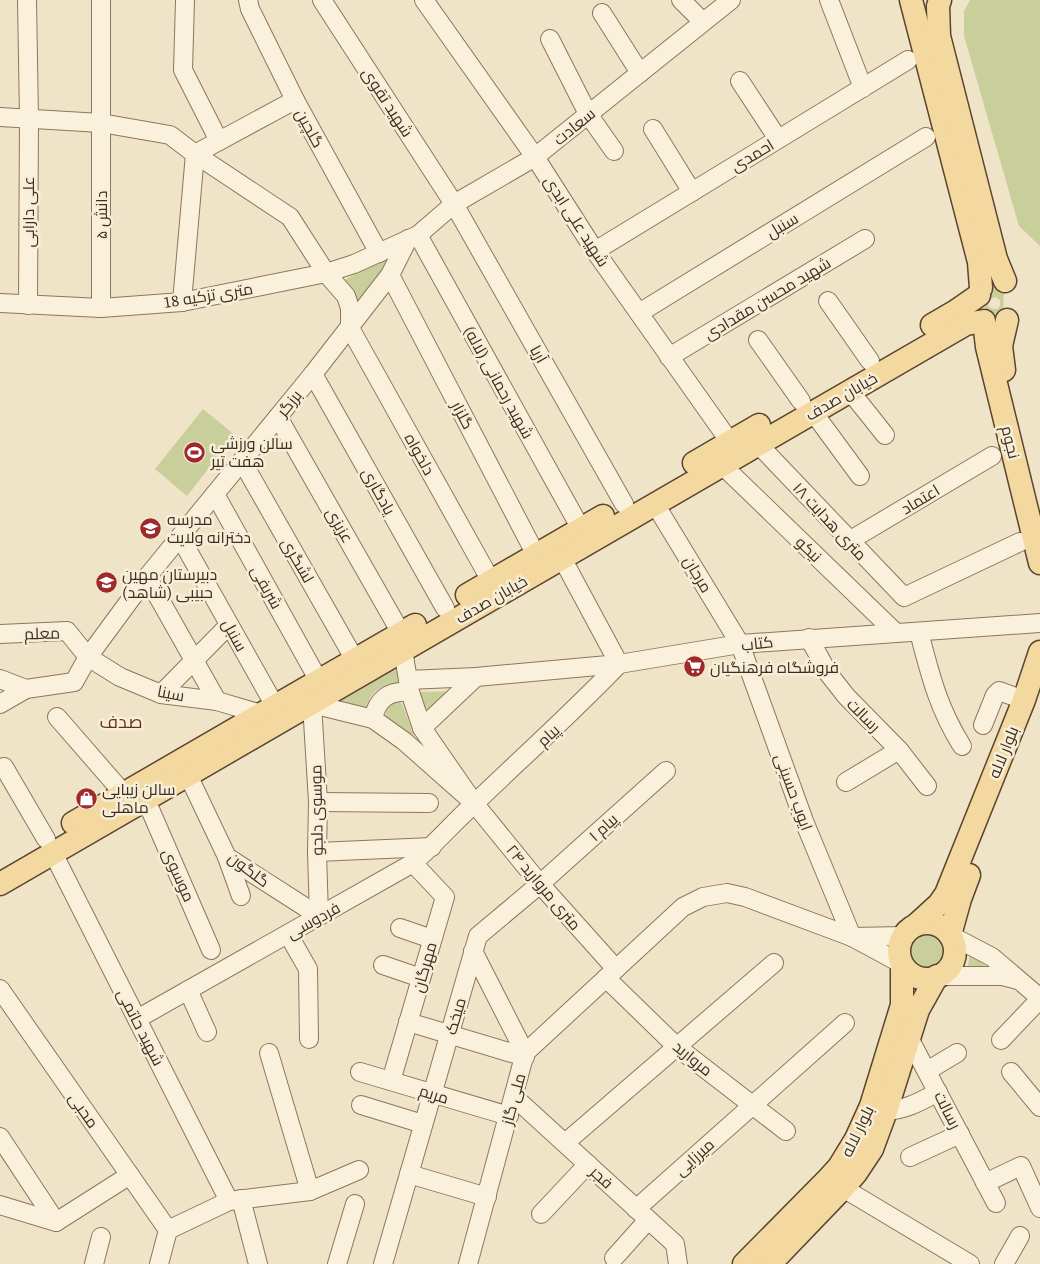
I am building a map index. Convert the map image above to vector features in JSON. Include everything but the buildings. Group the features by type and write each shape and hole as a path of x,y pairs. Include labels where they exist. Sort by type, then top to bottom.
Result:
{"main road":[{"path":"911,0 979,262 979,308 987,325 995,327 1007,320 1011,307 1011,296 996,259 939,36 938,6 940,0"},
{"path":"980,291 985,281 992,276 1006,281"},
{"name":"خیابان صدف","path":"0,884 124,794 268,710 355,660 402,642 562,558 758,444 870,361 956,311 980,291"},
{"name":"نجوم","path":"1007,320 1001,354 1040,506"},
{"name":"خیابان صدف","path":"0,866 50,846 146,800 312,704 402,642 445,608 730,442 807,407 850,391 966,324 984,321"},
{"name":"نجوم","path":"984,321 988,347 1040,563"},
{"name":"بلوار لاله","path":"950,936 960,899 1032,696 1040,652"},
{"name":"بلوار لاله","path":"909,931 939,904 946,894 1032,696"},
{"path":"931,923 939,926 950,936 954,948 952,962 948,968 937,976 921,978 913,975 902,964 899,952 900,944 909,931 931,923"},
{"name":"بلوار لاله","path":"744,1264 839,1167 856,1139 871,1106 902,1005 902,964"},
{"name":"بلوار لاله","path":"770,1264 856,1173 872,1149 918,1010 937,976"}],"street":[{"name":"علی دارابی","path":"27,0 29,118 28,305"},
{"name":"دانش ۵","path":"101,0 102,308"},
{"path":"185,0 183,70 219,141"},
{"name":"گلچین","path":"248,0 250,9 295,100 379,253"},
{"name":"شهید تقوی","path":"322,0 454,204"},
{"name":"شهید علی ابدی","path":"424,0 535,157 595,251 730,442"},
{"path":"680,0 703,22"},
{"name":"سعادت","path":"413,237 454,204 535,157 730,0"},
{"path":"830,0 863,88"},
{"path":"602,13 640,73"},
{"path":"550,39 588,114 614,151"},
{"name":"احمدی","path":"595,251 908,60"},
{"path":"740,81 778,139"},
{"path":"195,154 295,100"},
{"path":"0,117 101,123 170,135 195,154 290,217 326,273 346,296 350,308 350,328"},
{"path":"653,129 692,192"},
{"name":"سنبل","path":"639,313 926,137"},
{"path":"182,302 195,154"},
{"name":"آریا","path":"454,204 624,504"},
{"name":"18 متری تزکیه","path":"0,304 102,308 182,302 326,273 354,264 413,237"},
{"name":"برزگر","path":"88,657 147,577 350,328 390,275 413,237"},
{"name":"شهید رحمانی (لاله)","path":"413,237 581,529"},
{"name":"شهید محسن مقدادی","path":"670,357 865,239"},
{"name":"گلزار","path":"390,275 536,555"},
{"path":"828,301 870,361"},
{"name":"دلخواه","path":"350,328 491,581"},
{"path":"758,340 860,476"},
{"name":"یادگاری","path":"313,374 445,608"},
{"path":"850,391 886,435"},
{"name":"عزیزی","path":"278,417 402,642"},
{"name":"۱۸ متری هدایت","path":"758,444 904,597 1020,542"},
{"name":"اعتماد","path":"849,541 992,456"},
{"name":"لشگری","path":"242,461 355,660"},
{"name":"نیکو","path":"722,465 896,633"},
{"name":"شریفی","path":"215,494 318,681"},
{"name":"مرجان","path":"655,504 740,644"},
{"name":"سنبل","path":"180,537 229,625 268,710"},
{"path":"562,558 619,664"},
{"path":"147,577 217,701"},
{"name":"کتاب","path":"373,719 375,711 385,697 409,686 476,677 619,664 740,644 1040,623"},
{"path":"161,694 229,625"},
{"name":"معلم","path":"0,634 67,631 88,657"},
{"path":"919,632 941,708 962,746"},
{"name":"رسالت","path":"809,638 828,674 846,696 899,750 927,786"},
{"name":"۲۴ متری مروارید","path":"402,642 409,686 422,728 474,804 611,974"},
{"name":"ایوب حسینی","path":"740,644 804,820 852,937"},
{"path":"0,704 26,689 74,682 88,657"},
{"name":"سینا","path":"88,657 120,677 161,694 268,710"},
{"name":"پیام","path":"474,804 584,702 619,664"},
{"path":"422,728 476,677"},
{"path":"0,679 26,689"},
{"path":"983,725 994,695 999,691 1032,696"},
{"name":"۲۴ متری مروارید","path":"312,704 373,719 404,741 474,804"},
{"name":"موسوی دلجو","path":"312,704 318,802 319,916"},
{"path":"57,717 124,794"},
{"path":"846,782 899,750"},
{"name":"شهید حاتمی","path":"4,767 50,846 137,1018 235,1200 258,1264"},
{"name":"پیام ۱","path":"540,884 666,771"},
{"name":"گلگون","path":"188,775 227,856 319,916"},
{"name":"موسوی","path":"146,800 212,950"},
{"path":"318,802 429,803"},
{"name":"فردوسی","path":"137,1018 413,864 474,804"},
{"path":"317,852 432,847"},
{"path":"227,856 241,896"},
{"name":"مهرگان","path":"391,1081 445,897 413,864"},
{"name":"میخک","path":"383,1264 478,936 540,884"},
{"name":"ملی گاز","path":"468,1264 525,1055 683,907 703,897 727,894 745,897 852,937"},
{"path":"400,928 432,939"},
{"path":"852,937 909,931"},
{"path":"288,934 308,969 309,1039"},
{"path":"950,936 992,957 1040,999 1001,1040"},
{"path":"852,937 902,964"},
{"path":"473,951 525,1055"},
{"path":"565,1143 774,963"},
{"path":"383,965 421,978"},
{"name":"مروارید","path":"611,974 677,1047 786,1131"},
{"path":"937,976 1002,976 1018,980"},
{"name":"محبی","path":"0,989 168,1230"},
{"path":"188,990 208,1032"},
{"path":"408,1022 525,1055"},
{"name":"میرزایی","path":"614,1258 642,1214 753,1106 845,1023"},
{"name":"رسالت","path":"909,1038 996,1203"},
{"path":"927,1071 957,1052"},
{"path":"270,1053 310,1191"},
{"name":"مریم","path":"360,1072 509,1116"},
{"path":"1011,1072 1040,1107"},
{"path":"886,1111 897,1111 910,1107 938,1092"},
{"name":"فجر","path":"514,1097 675,1244 678,1264"},
{"path":"361,1105 423,1124"},
{"path":"910,1157 960,1134"},
{"path":"0,1138 56,1222"},
{"path":"541,1214 588,1164"},
{"path":"985,1183 1021,1166 1040,1208"},
{"path":"158,1264 168,1230 235,1200 310,1191 359,1170"},
{"path":"409,1174 486,1197"},
{"path":"0,1205 56,1222 130,1175"},
{"path":"842,1188 963,1263"},
{"path":"337,1264 355,1204"},
{"path":"1004,1264 1020,1236"},
{"path":"94,1264 101,1237"}],"green space":[{"path":"970,0 1040,0 1040,246 1019,226 964,36 964,11"},
{"path":"398,249 357,305 339,283"},
{"path":"995,281 1004,291 1003,313 996,320 991,320 985,306 990,283","holes":["995,297 1000,300 1000,306 997,309 989,307 990,299"]},
{"name":"سالن ورزشی هفت تیر","path":"203,409 235,435 187,496 155,469"},
{"path":"397,668 401,684 388,685 378,689 371,697 365,709 339,702"},
{"path":"455,691 428,713 419,692"},
{"path":"396,701 402,703 414,736 386,716 388,707"},
{"path":"926,933 933,934 939,938 943,944 943,958 939,964 933,968 926,969 919,968 913,964 909,958 908,951 909,944 913,938 919,934"},
{"path":"970,954 987,967 967,970"}],"place":[{"name":"سالن ورزشی هفت تیر","path":"195,452"},
{"name":"مدرسه دخترانه ولایت","path":"151,528"},
{"name":"دبیرستان مهین حبیبی (شاهد)","path":"106,583"},
{"name":"فروشگاه فرهنگیان","path":"694,667"},
{"name":"سالن زیبایی ماهلی","path":"86,798"}],"district":[{"name":"صدف","path":"121,722"}]}
